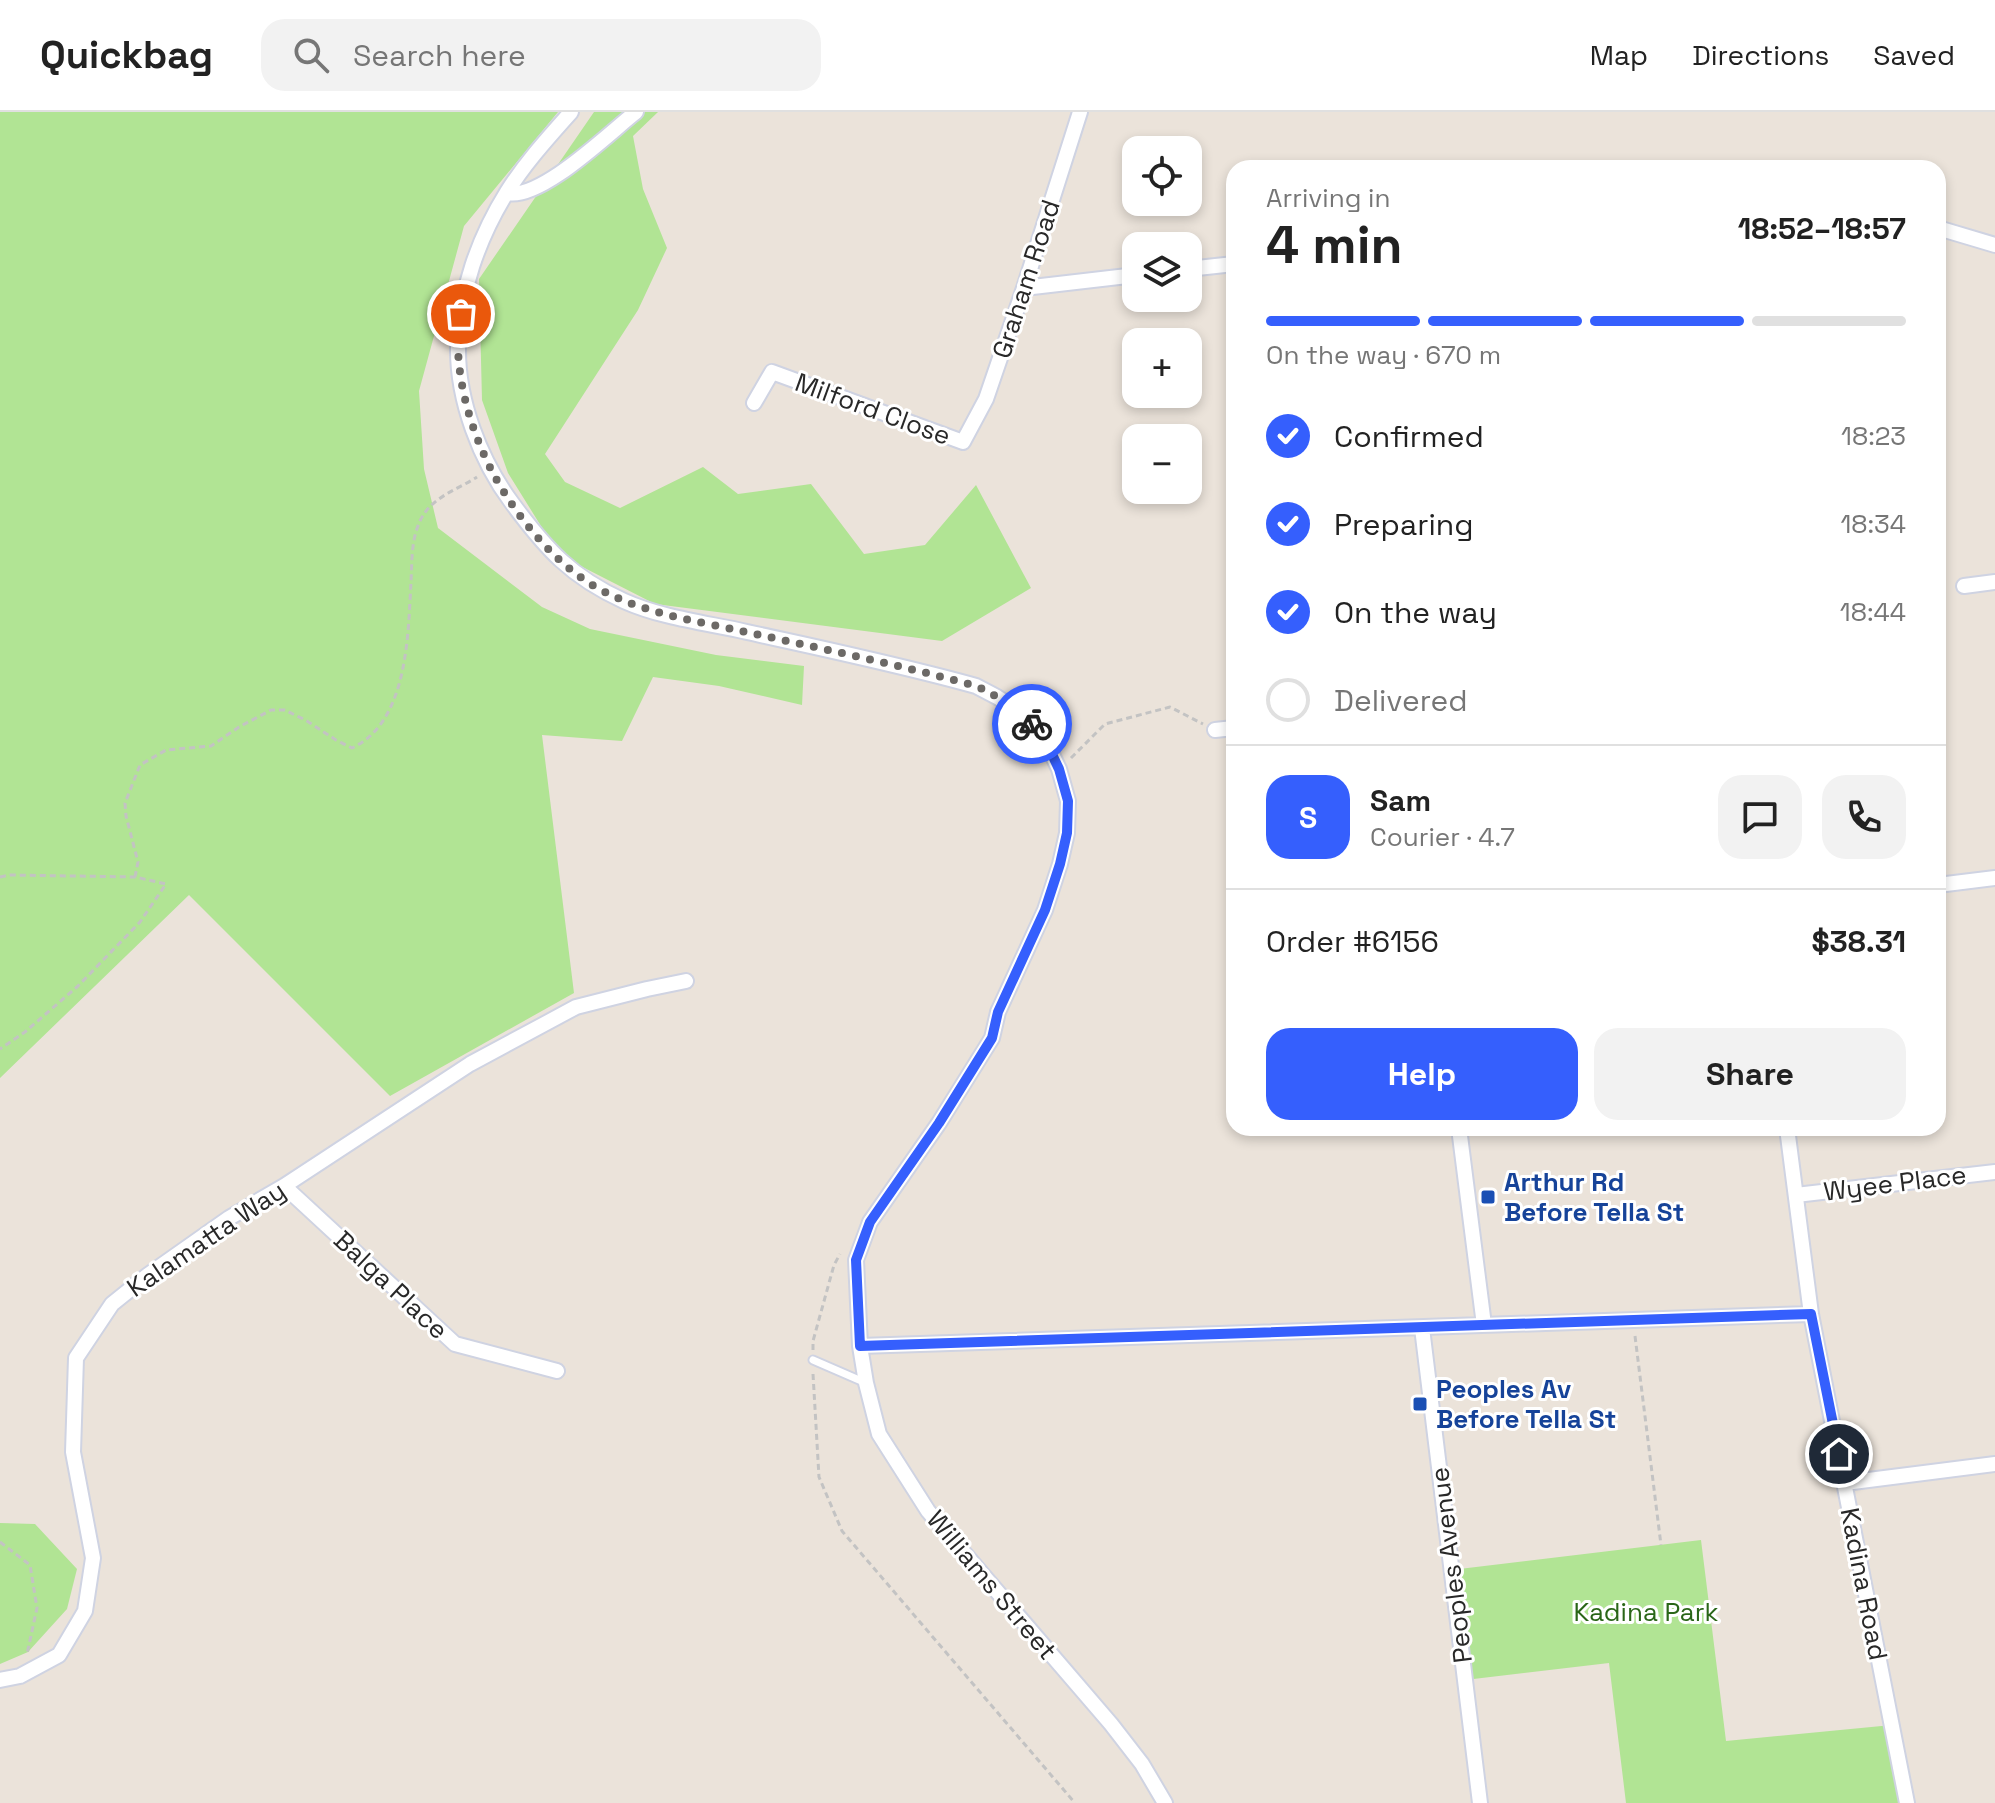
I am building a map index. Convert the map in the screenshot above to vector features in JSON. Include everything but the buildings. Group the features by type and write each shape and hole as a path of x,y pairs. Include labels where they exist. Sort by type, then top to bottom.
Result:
{"street":[{"name":"Williams Street","path":"571,112 528,162 507,193 477,250 461,314 458,347 461,386 472,423 503,491 556,558 587,582 626,602 665,614 976,686 1020,712 1036,728 1059,769 1068,801 1067,833 1045,910 998,1012 992,1038 939,1123 870,1222 856,1260 860,1346 879,1434 928,1511 1111,1724 1142,1764 1165,1803"},
{"path":"507,193 515,195 530,191 559,175 636,112"},
{"name":"Graham Road","path":"963,442 986,399 1080,112"},
{"path":"1946,230 1995,245"},
{"path":"1202,267 1226,265"},
{"path":"1024,288 1122,277"},
{"name":"Milford Close","path":"754,403 772,372 963,442"},
{"path":"1964,586 1995,582"},
{"path":"1215,730 1226,729"},
{"path":"1946,884 1995,878"},
{"name":"Kalamatta Way","path":"0,1680 20,1676 59,1655 85,1611 93,1558 73,1452 76,1358 112,1304 229,1218 284,1186 470,1064 576,1007 686,981"},
{"path":"1460,1136 1484,1325"},
{"name":"Kadina Road","path":"1788,1136 1811,1314 1907,1803"},
{"name":"Wyee Place","path":"1796,1195 1995,1172"},
{"name":"Balga Place","path":"284,1186 455,1344 557,1371"},
{"path":"860,1346 1811,1314"},
{"name":"Peoples Avenue","path":"1422,1328 1480,1803"},
{"path":"1845,1483 1995,1464"}],"lane":[{"path":"813,1360 866,1383"}],"path":[{"path":"135,877 138,862 125,803 140,765 166,750 211,746 271,710 285,710 352,748 376,731 391,704 403,671 413,544 420,519 442,495 491,469"},
{"path":"1059,769 1105,724 1170,707 1215,730"},
{"path":"0,877 135,877 166,884 140,922 78,986 25,1032 0,1049"},
{"path":"841,1252 834,1265 813,1341 819,1477 842,1531 1075,1803"},
{"path":"1633,1320 1661,1545"},
{"path":"0,1542 30,1565 37,1608 20,1676"}],"green space":[{"path":"0,112 558,112 464,226 419,391 424,469 438,528 542,607 590,629 716,655 804,666 802,705 719,686 653,677 622,741 542,735 574,993 390,1096 189,895 0,1078"},
{"path":"594,112 658,112 633,136 643,189 667,248 638,310 545,454 565,482 620,508 703,467 738,494 811,484 864,554 925,545 976,485 1031,588 942,641 655,604 559,555 508,473 482,400 479,279"},
{"path":"0,1523 35,1524 77,1569 67,1609 28,1652 0,1664"},
{"name":"Kadina Park","path":"1701,1540 1726,1741 1892,1725 1907,1803 1626,1803 1609,1663 1465,1680 1451,1570"}],"way so far":[{"path":"461,314 458,347 461,386 485,456 503,491 529,527 556,558 587,582 626,602 665,614 976,686 1020,712 1032,724"}],"place":[{"name":"Arthur Rd Before Tella St","path":"1488,1197"},
{"name":"Peoples Av Before Tella St","path":"1420,1404"}],"route":[{"path":"1032,724 1048,746 1059,769 1068,801 1067,833 1060,864 1045,910 998,1012 992,1038 939,1123 870,1222 856,1260 860,1346 1811,1314 1839,1454"}]}
